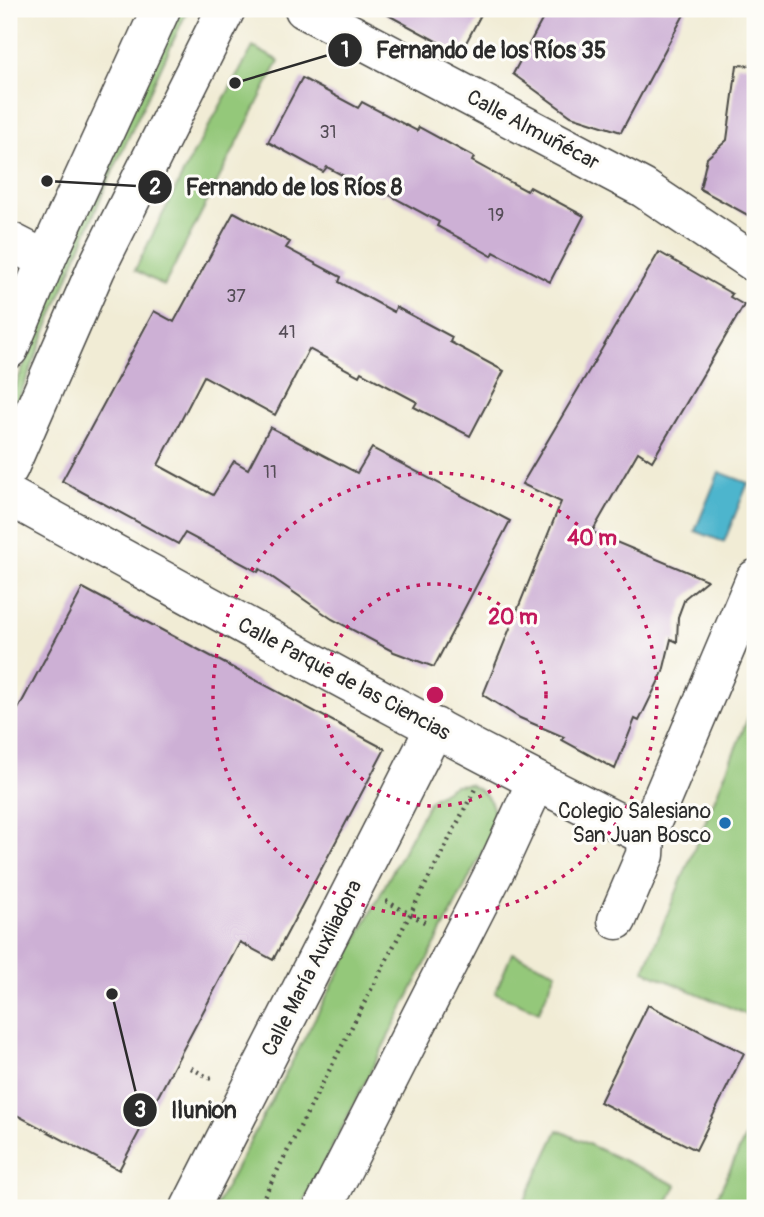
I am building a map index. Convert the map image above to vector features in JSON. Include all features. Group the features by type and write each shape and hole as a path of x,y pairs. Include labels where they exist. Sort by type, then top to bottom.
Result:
{"street":[{"path":"9,349 46,260 161,9"},
{"path":"9,468 96,269 226,9"},
{"name":"Calle Almuñécar","path":"304,9 643,188 755,263"},
{"path":"9,241 46,260"},
{"name":"Calle Parque de las Ciencias","path":"9,496 191,598 536,782 646,836"},
{"path":"617,920 645,855 646,836 755,579"},
{"name":"Calle María Auxiliadora","path":"190,1208 435,727"},
{"path":"323,1208 498,867 536,782"}],"path":[{"path":"258,1208 477,785"},
{"path":"376,896 433,927"},
{"path":"191,1068 216,1082"}],"green space":[{"path":"178,9 188,9 101,197 9,422 9,402 94,194"},
{"path":"253,47 279,61 164,286 135,270 189,162"},
{"name":"Colegio Salesiano San Juan Bosco","path":"755,701 755,1018 644,971"},
{"path":"469,784 483,792 491,802 493,831 301,1208 215,1208 430,800 454,785"},
{"path":"512,953 556,972 539,1012 495,993"},
{"path":"755,1116 755,1208 712,1208"},
{"path":"558,1130 676,1185 665,1208 536,1208 524,1202"}],"water":[{"path":"719,472 748,483 724,542 695,531"}],"building":[{"path":"377,9 484,9 460,54"},
{"path":"548,9 687,9 621,132 571,116 513,74"},
{"path":"737,65 755,66 755,219 700,189 707,158 727,140"},
{"path":"302,78 358,108 362,102 417,131 419,127 474,157 472,161 499,176 527,191 530,187 584,216 550,282 494,252 492,256 437,226 439,222 384,192 382,196 327,167 323,172 268,142"},
{"path":"234,212 290,242 286,248 341,277 339,282 394,312 396,307 452,337 450,342 504,371 470,436 414,407 417,402 361,372 359,376 309,349 275,415 204,376 158,465 213,495 234,461 248,469 270,427 357,473 372,448 510,521 434,667 394,652 332,619 260,569 258,572 185,533 178,544 62,481 154,311 174,322"},
{"path":"659,252 732,294 730,297 744,305 652,461 638,452 592,532 707,580 685,598 678,617 677,642 671,639 663,672 639,721 635,719 615,769 562,740 564,737 520,718 483,695 561,502 522,484"},
{"path":"83,588 385,749 273,960 240,942 119,1170 9,1111 9,726"},
{"path":"648,1005 744,1053 696,1150 600,1102"}],"place":[{"name":"Fernando de los Ríos 35","path":"235,83"},
{"name":"Fernando de los Ríos 8","path":"47,181"},
{"name":"Colegio Salesiano San Juan Bosco","path":"725,823"},
{"name":"Ilunion","path":"112,994"}]}
